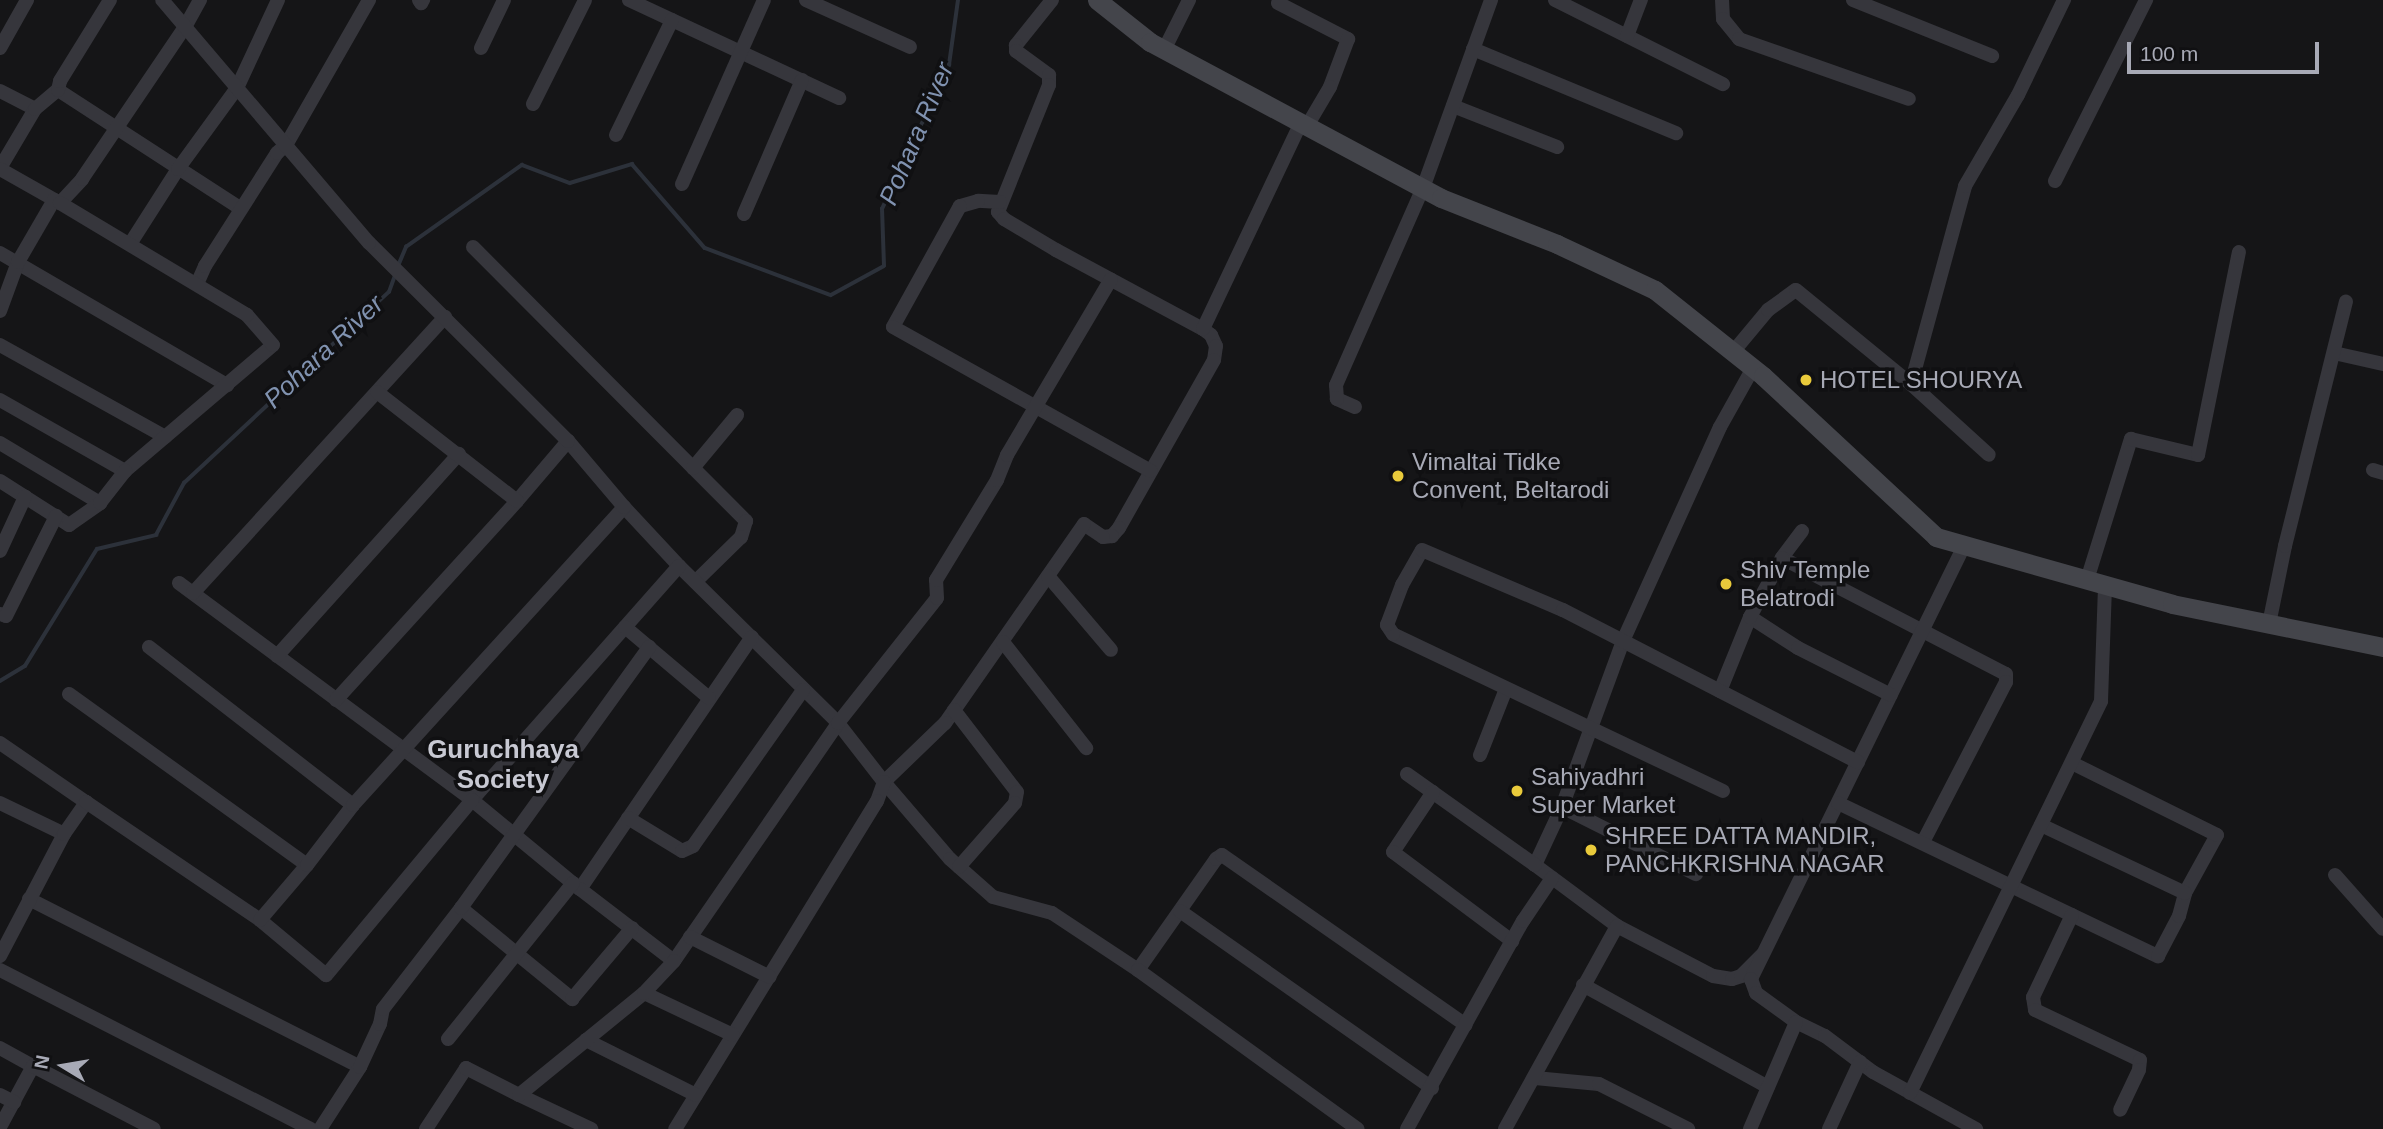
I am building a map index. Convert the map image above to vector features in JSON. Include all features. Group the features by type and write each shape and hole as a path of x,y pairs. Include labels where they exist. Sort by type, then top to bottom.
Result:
{"street":[{"path":"0,48 27,0"},
{"path":"0,481 69,525 100,503 125,471 273,345 247,316 0,169 35,109 58,90 60,81 110,0"},
{"path":"162,0 369,243 568,441 679,566 838,723 884,782 959,867 993,897 1052,913 1138,970 1358,1129"},
{"path":"0,311 18,262 57,201 82,179 185,27 200,0"},
{"path":"130,244 178,169 237,88 278,0"},
{"path":"197,284 205,266 241,209 277,153 286,145 369,0"},
{"path":"481,48 505,0"},
{"path":"533,104 585,0"},
{"path":"629,0 839,98"},
{"path":"682,184 764,0"},
{"path":"806,0 910,47"},
{"path":"675,1129 877,801 884,782 954,710 1084,524 1103,537 1112,536 1214,360 1216,346 1211,335 1203,329 1004,219 998,212 1049,85 1049,75 1016,51 1016,45 1052,0"},
{"path":"1097,0 1164,50 1423,188 1557,244 1655,290 1753,368 1936,537 2172,604 2383,647"},
{"path":"1164,50 1189,0"},
{"path":"1355,407 1337,399 1336,386 1423,188 1491,0"},
{"path":"1555,0 1723,84"},
{"path":"1626,36 1641,0"},
{"path":"1722,0 1723,19 1739,39 1909,99"},
{"path":"1853,0 1992,56"},
{"path":"1911,384 1965,186 2013,104 2064,0"},
{"path":"2055,181 2146,0"},
{"path":"1203,329 1304,124 1330,87 1349,39 1278,4"},
{"path":"616,135 672,20"},
{"path":"1473,49 1676,133"},
{"path":"744,214 802,80"},
{"path":"0,90 35,109"},
{"path":"58,90 241,209"},
{"path":"1453,106 1557,147"},
{"path":"1000,202 978,201 960,206 893,327 1151,471"},
{"path":"474,247 746,521 741,537 695,582"},
{"path":"1910,1093 2101,701 2096,583 2131,439 2198,455 2239,252"},
{"path":"0,253 227,385"},
{"path":"519,1095 644,993 674,961 838,723 937,598 936,580 997,480 1007,455 1111,279"},
{"path":"1733,352 1768,310 1797,290 1911,384 1989,455"},
{"path":"2269,624 2285,546 2346,301"},
{"path":"193,593 445,317"},
{"path":"0,345 165,437"},
{"path":"2334,352 2383,364"},
{"path":"1535,865 1562,807 1623,641 1720,427 1753,368"},
{"path":"377,392 517,501"},
{"path":"1,402 125,471"},
{"path":"693,468 737,415"},
{"path":"336,700 568,441"},
{"path":"0,443 100,503"},
{"path":"277,656 459,454"},
{"path":"0,551 25,497"},
{"path":"260,920 353,805 405,752 624,507"},
{"path":"0,614 6,616 56,516"},
{"path":"1720,691 1750,617 1782,558 1801,531"},
{"path":"1964,546 1751,979 1755,993 1796,1022 1825,1036 1860,1062 1910,1093 1976,1129"},
{"path":"1723,791 1393,634 1387,625 1402,585 1422,550 1563,610 1858,762"},
{"path":"1782,558 2001,668 2006,674 2006,681 1923,842"},
{"path":"0,743 260,920 326,975 472,800 679,566"},
{"path":"1048,576 1111,650"},
{"path":"179,583 472,800 576,886 674,961"},
{"path":"1750,617 1798,648 1891,695"},
{"path":"625,627 709,698"},
{"path":"449,1039 576,886 628,818 752,637"},
{"path":"1003,642 1086,748"},
{"path":"149,647 353,805"},
{"path":"320,1129 360,1067 383,1009 461,908 649,647"},
{"path":"1480,755 1506,689"},
{"path":"628,818 681,851 694,846 803,690"},
{"path":"69,694 307,865"},
{"path":"954,710 1017,792 1015,803 959,867"},
{"path":"1838,803 2158,956 2179,916 2185,893 2217,835 2072,763"},
{"path":"1407,774 1617,926 1721,978 1741,976 1762,955"},
{"path":"1433,792 1393,852 1512,941"},
{"path":"0,956 64,834 86,802"},
{"path":"0,803 64,834"},
{"path":"1562,807 1696,874"},
{"path":"2041,825 2185,893"},
{"path":"1138,970 1216,859 1222,855 1466,1025"},
{"path":"2334,875 2383,929"},
{"path":"1407,1129 1512,941 1552,878"},
{"path":"29,899 360,1067"},
{"path":"461,908 572,999 632,928"},
{"path":"1180,911 1432,1088"},
{"path":"2072,915 2033,997 2035,1010 2140,1060 2140,1070 2120,1110"},
{"path":"1505,1129 1617,926"},
{"path":"690,937 770,977"},
{"path":"0,970 312,1129"},
{"path":"1583,985 1768,1087"},
{"path":"644,993 733,1035"},
{"path":"1750,1129 1796,1022"},
{"path":"586,1040 696,1095"},
{"path":"0,1048 154,1129"},
{"path":"1829,1129 1860,1062"},
{"path":"0,1127 33,1066"},
{"path":"426,1129 466,1068 591,1129"},
{"path":"1535,1078 1599,1084 1688,1129"},
{"path":"0,1095 14,1102"}],"waterway":[{"name":"Pohara River","path":"398,266 406,247 522,165 570,183 632,164 705,248 831,295 884,266 882,209 949,65 958,0"},
{"name":"Pohara River","path":"0,681 25,666 97,549 156,535 184,483 389,292 396,273"}],"place":[{"name":"HOTEL SHOURYA","path":"1806,380"},
{"name":"Vimaltai Tidke Convent, Beltarodi","path":"1398,476"},
{"name":"Shiv Temple Belatrodi","path":"1726,584"},
{"name":"Sahiyadhri Super Market","path":"1517,791"},
{"name":"SHREE DATTA MANDIR, PANCHKRISHNA NAGAR","path":"1591,850"}],"district":[{"name":"Guruchhaya Society","path":"503,765"}]}
